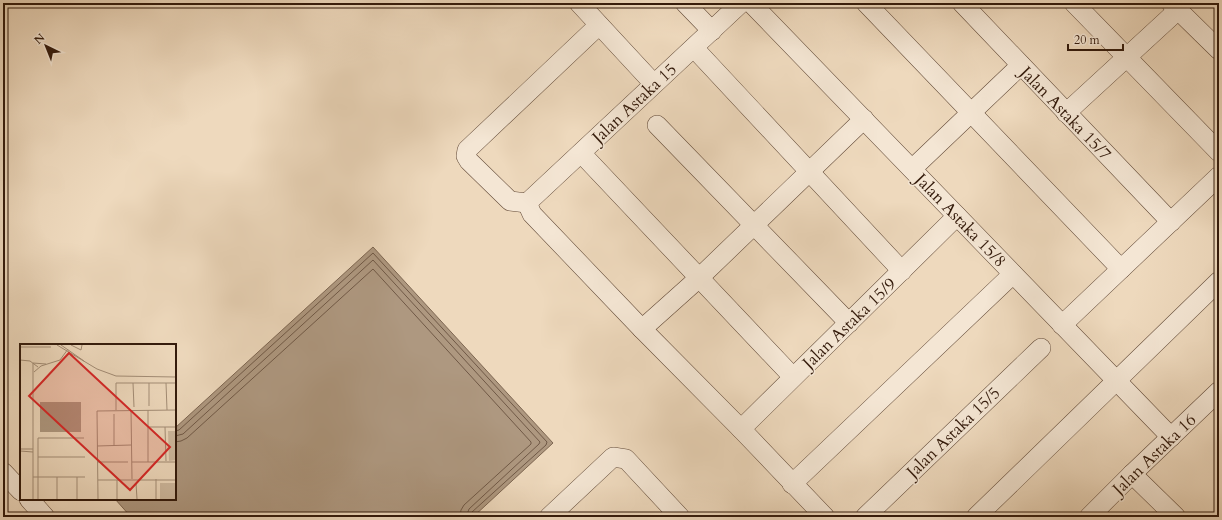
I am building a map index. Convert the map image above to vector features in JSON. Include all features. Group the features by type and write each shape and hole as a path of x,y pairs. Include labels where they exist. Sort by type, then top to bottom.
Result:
{"street":[{"path":"578,3 654,84"},
{"path":"684,3 712,31"},
{"name":"Jalan Astaka 15","path":"527,203 741,3"},
{"name":"Jalan Astaka 15/8","path":"752,3 1171,437"},
{"path":"866,3 1121,269"},
{"name":"Jalan Astaka 15/7","path":"962,3 1171,222"},
{"path":"1074,3 1219,152"},
{"path":"1066,113 1127,57 1175,7 1219,50"},
{"path":"599,25 467,150 466,156 469,161 510,201 527,203 532,214 825,517"},
{"path":"694,48 902,271"},
{"path":"912,169 1021,65"},
{"path":"642,329 699,278 864,120"},
{"path":"656,125 849,323"},
{"path":"581,153 793,378"},
{"path":"1062,325 1219,177"},
{"name":"Jalan Astaka 15/9","path":"741,429 958,216"},
{"path":"792,484 1014,274"},
{"path":"976,517 1219,281"},
{"name":"Jalan Astaka 15/5","path":"866,517 1041,348"},
{"name":"Jalan Astaka 16","path":"1089,517 1219,391"},
{"path":"549,517 613,457 626,459 678,516"},
{"path":"3,472 20,490"},
{"path":"1132,474 1176,517"},
{"path":"30,500 45,517"}],"water":[{"path":"373,247 553,443 473,517 131,517 116,500 176,500 176,427"}]}
